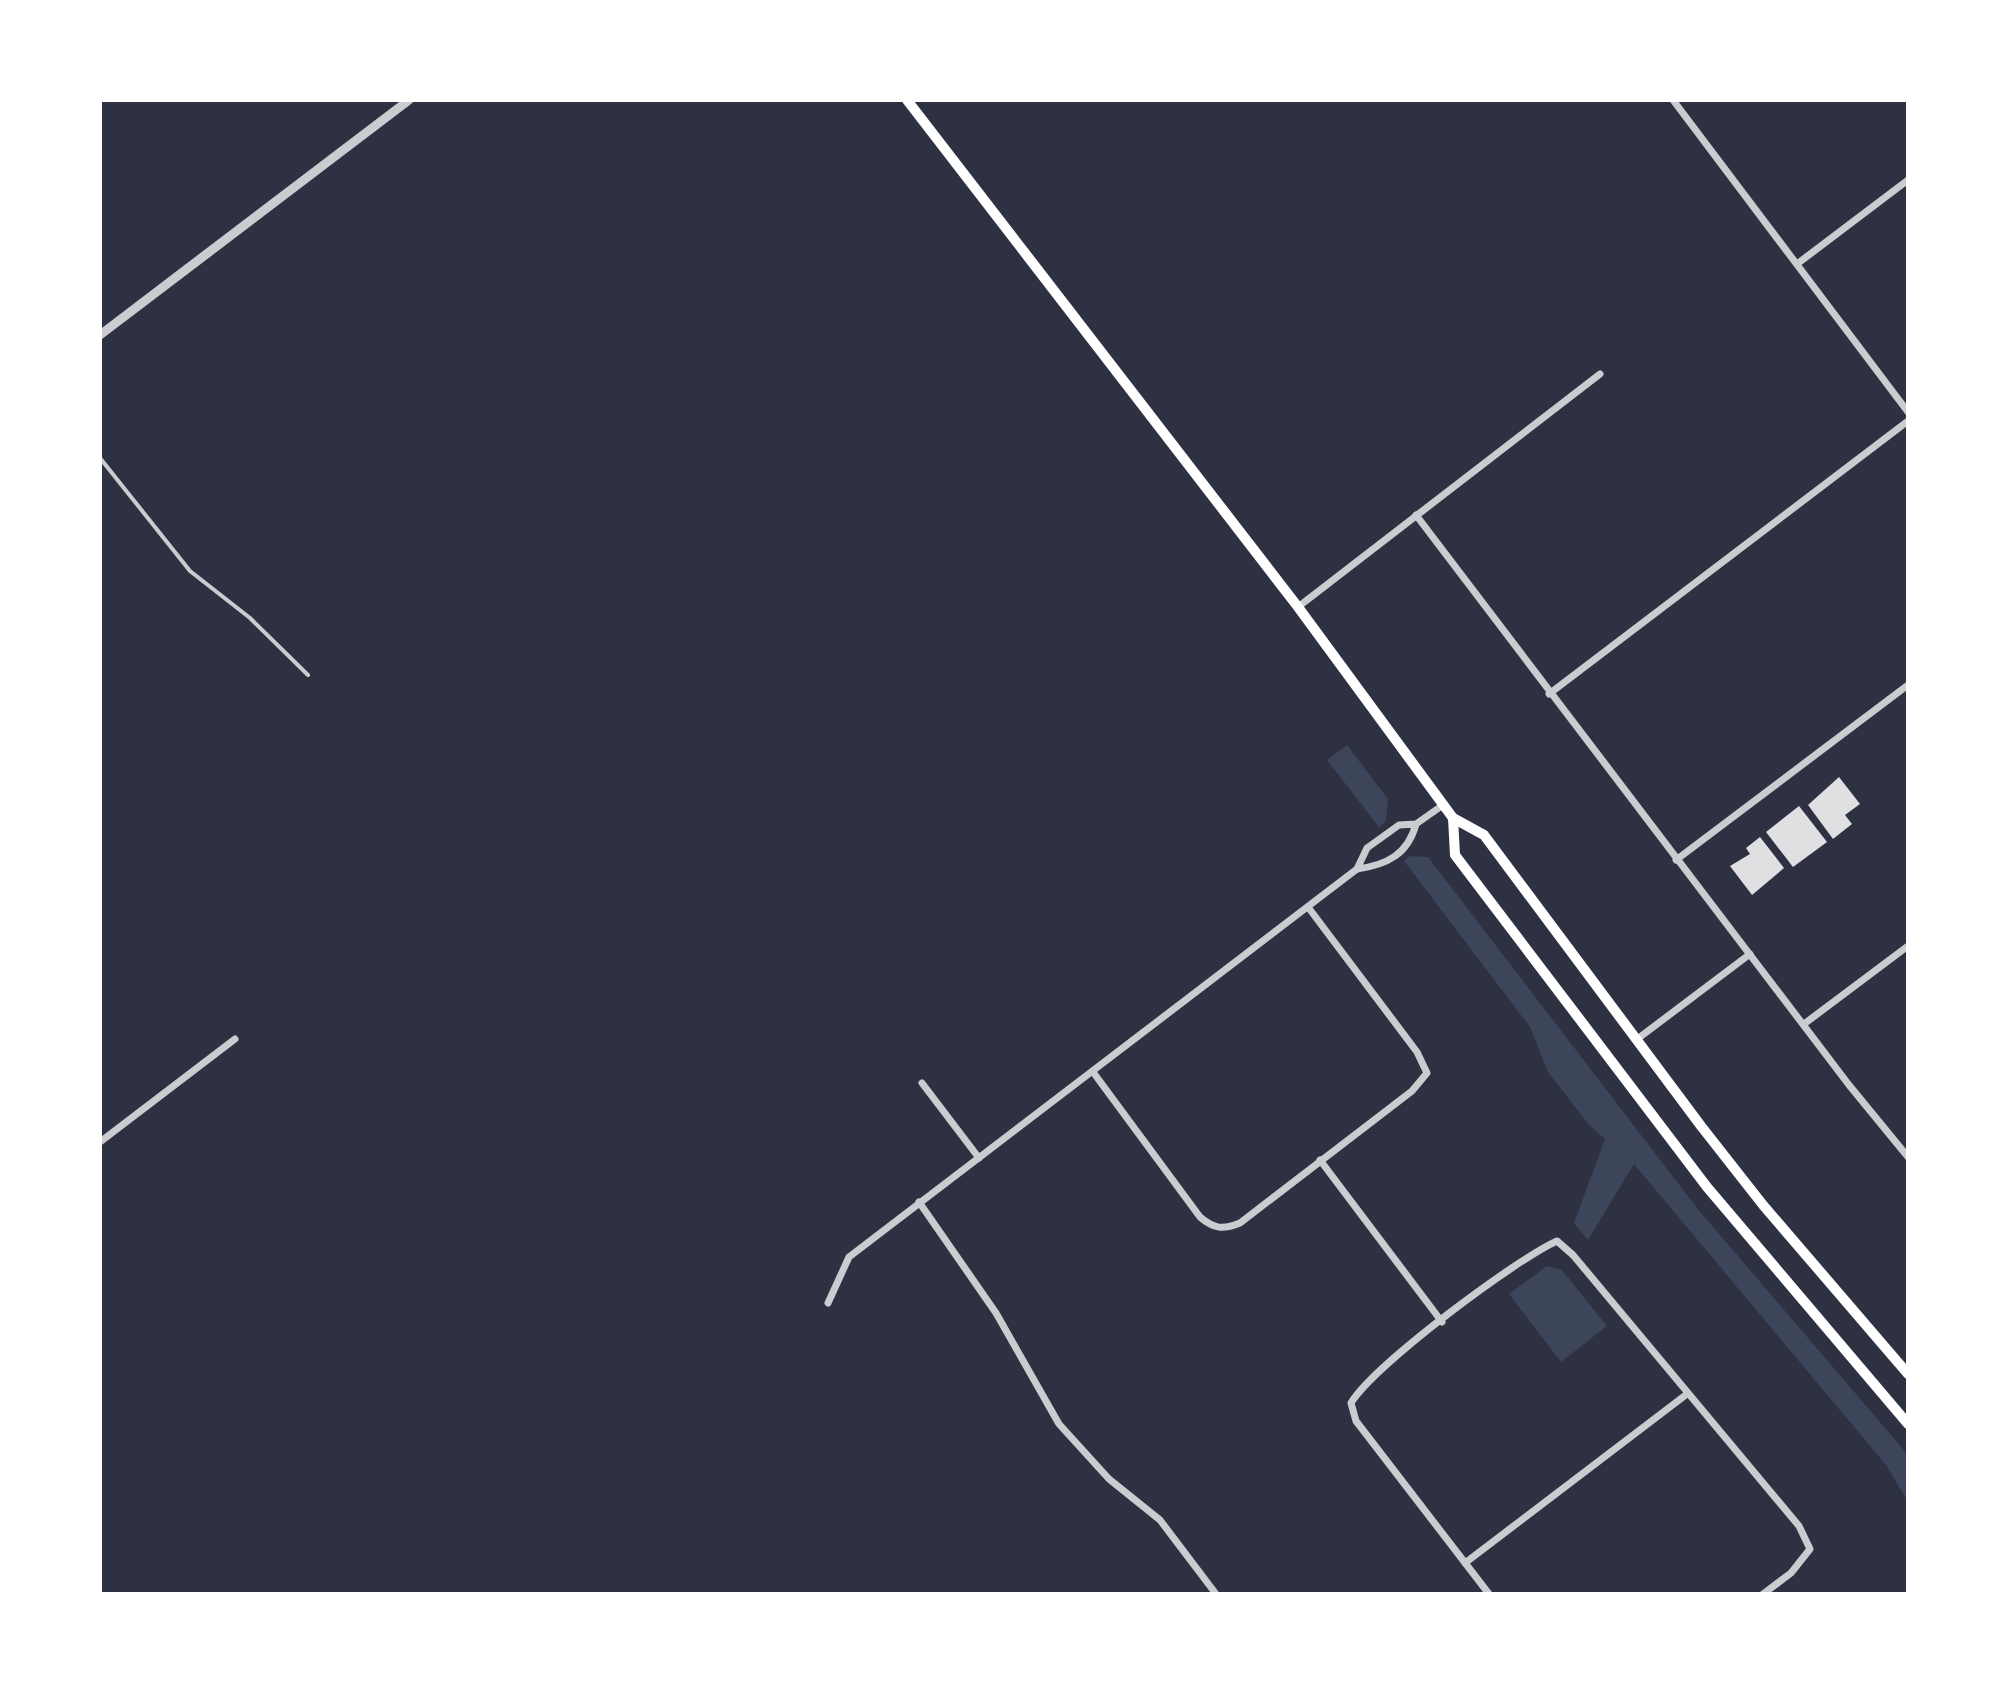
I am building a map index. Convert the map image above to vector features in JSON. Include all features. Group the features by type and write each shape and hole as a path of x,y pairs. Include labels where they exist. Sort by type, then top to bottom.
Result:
{"main road":[{"path":"907,100 1298,607 1453,818 1484,835 1763,1205 1908,1374"},
{"path":"1453,818 1455,855 1463,867 1707,1187 1908,1424"}],"street":[{"path":"100,335 409,100"},
{"path":"1673,100 1908,412"},
{"path":"1797,264 1908,180"},
{"path":"1298,607 1600,374"},
{"path":"1549,694 1908,421"},
{"path":"1416,515 1676,860 1908,1157"},
{"path":"1676,860 1908,685"},
{"path":"828,1303 849,1257 1357,869 1367,848 1399,825 1416,824 1443,805"},
{"path":"1357,869 1380,866 1411,843 1416,824"},
{"path":"1093,1072 1200,1217 1219,1228 1240,1223 1412,1091 1427,1073 1417,1052 1308,907"},
{"path":"1804,1024 1908,946"},
{"path":"1636,1040 1750,954"},
{"path":"100,1142 235,1039"},
{"path":"922,1083 979,1158"},
{"path":"1320,1160 1442,1322"},
{"path":"919,1202 996,1313 1059,1424 1109,1479 1160,1520 1216,1594"},
{"path":"1489,1594 1356,1421 1351,1403 1362,1385 1442,1322 1537,1250 1557,1241 1573,1255 1799,1526 1810,1549 1791,1573 1763,1594"},
{"path":"1465,1563 1687,1394"}],"lane":[{"path":"100,458 190,571 250,618 308,675"}],"shaded area":[{"path":"1347,745 1388,799 1386,821 1379,827 1327,760"},
{"path":"1410,856 1428,857 1697,1208 1908,1455 1908,1502 1886,1465 1634,1164 1588,1240 1574,1223 1605,1139 1589,1125 1548,1072 1530,1027 1404,861"},
{"path":"1547,1266 1562,1270 1607,1326 1561,1362 1509,1294"}],"building":[{"path":"1839,777 1860,804 1845,815 1852,824 1833,839 1808,805"},
{"path":"1799,806 1827,842 1793,867 1766,832"},
{"path":"1760,837 1784,868 1752,895 1730,866 1750,854 1746,848"}]}
